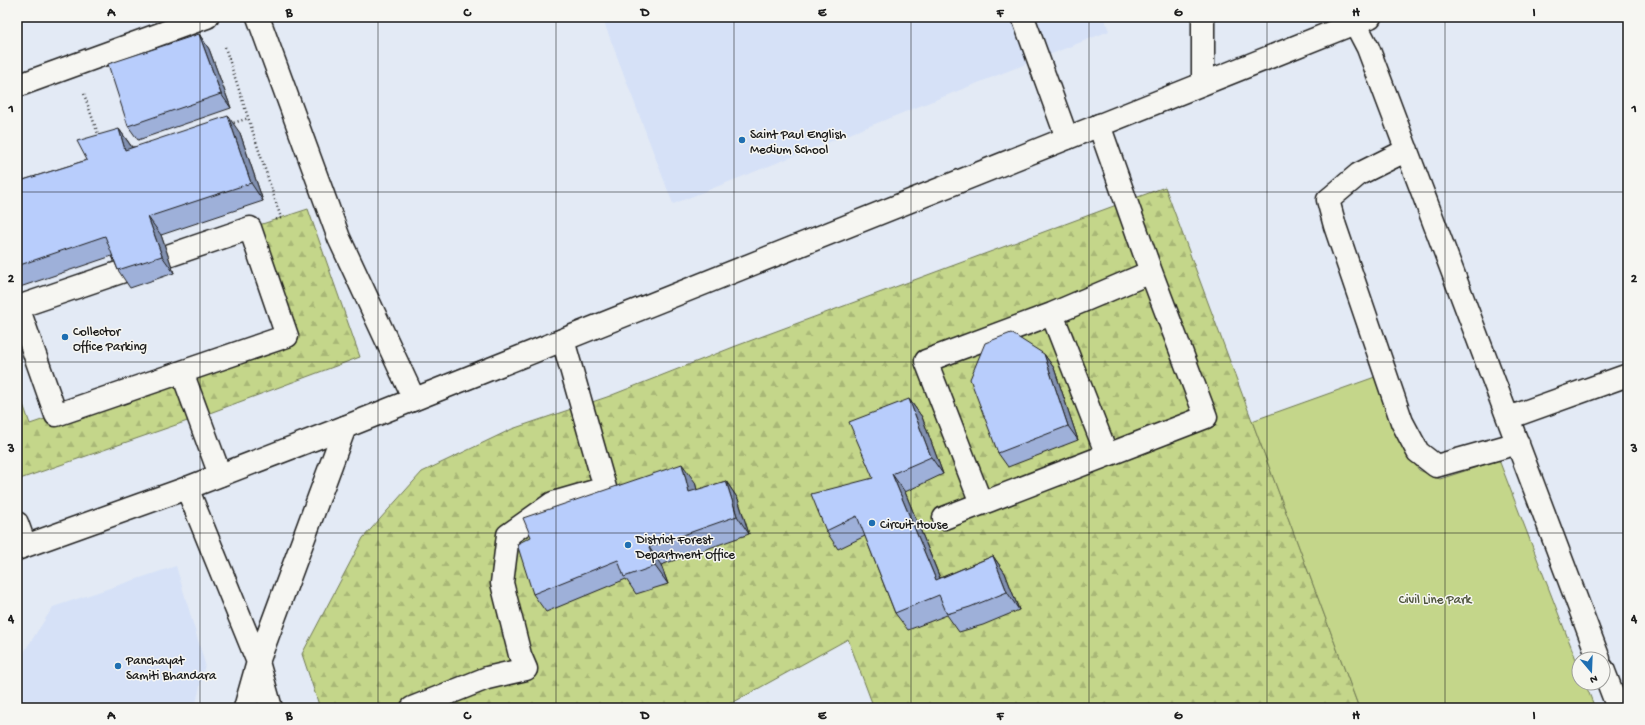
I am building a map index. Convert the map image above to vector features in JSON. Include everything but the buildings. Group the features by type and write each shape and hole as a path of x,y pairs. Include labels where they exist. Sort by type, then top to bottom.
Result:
{"main road":[{"path":"17,86 207,17"},
{"path":"258,17 339,238 414,399"},
{"path":"1023,17 1067,138"},
{"path":"1203,83 1204,17"},
{"path":"17,523 21,547 187,488 345,427 1363,20 1368,48 1596,651"},
{"path":"944,518 1206,417 1151,272 1099,125"},
{"path":"1407,150 1359,174 1328,200 1335,226 1402,422 1418,452 1436,466 1518,443"},
{"path":"250,228 287,336 56,415 18,307 250,228"},
{"path":"981,503 926,361 1052,314 1151,272"},
{"path":"1052,314 1107,455"},
{"path":"412,708 487,678 526,669 520,655 502,583 508,536 553,503 605,488 563,340"},
{"path":"182,372 220,475"},
{"path":"1508,418 1628,375"},
{"path":"245,708 258,662 345,427"},
{"path":"187,488 258,662 271,708"},
{"path":"1611,690 1618,708"}],"path":[{"path":"225,47 281,218 250,228"},
{"path":"84,94 102,142"},
{"path":"227,125 249,118"}],"shaded area":[{"name":"Saint Paul English Medium School","path":"602,17 1104,17 1109,31 673,204"},
{"path":"176,566 205,664 195,708 17,708 17,663 53,607"}],"green space":[{"path":"1165,187 1359,708 874,708 848,639 723,708 320,708 302,654 363,538 422,472 512,429 607,397 736,346"},
{"path":"308,209 360,357 199,417 17,480 17,387 30,424 287,336 250,228"},
{"name":"Civil Line Park","path":"1375,377 1391,423 1403,448 1419,470 1440,479 1499,460 1573,651 1571,651 1571,691 1588,691 1595,708 1359,708 1252,421"}],"place":[{"name":"Saint Paul English Medium School","path":"742,140"},
{"name":"Collector Office Parking","path":"65,337"},
{"name":"Circuit House","path":"872,523"},
{"name":"District Forest Department Office","path":"628,545"},
{"name":"Panchayat Samiti Bhandara","path":"118,666"}]}
